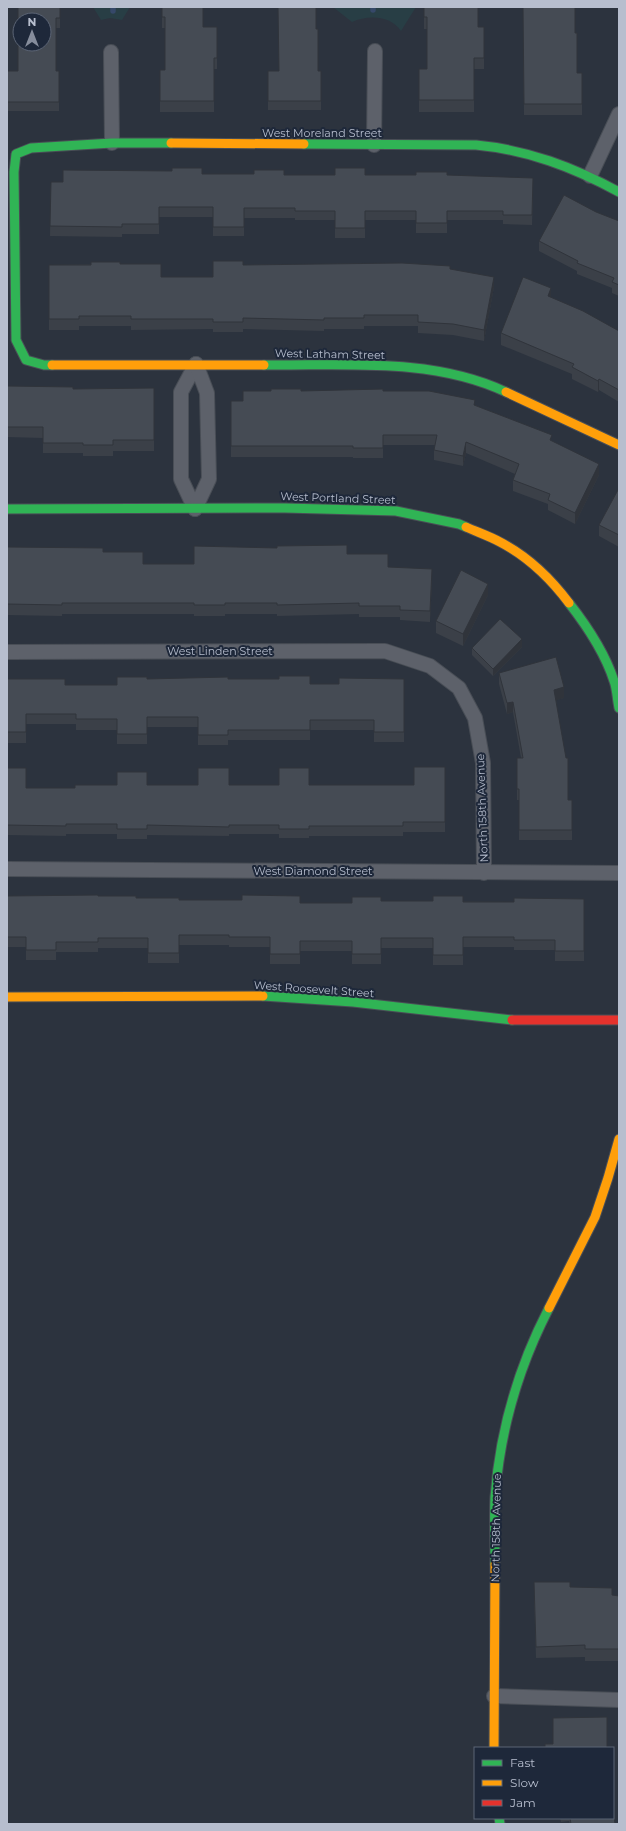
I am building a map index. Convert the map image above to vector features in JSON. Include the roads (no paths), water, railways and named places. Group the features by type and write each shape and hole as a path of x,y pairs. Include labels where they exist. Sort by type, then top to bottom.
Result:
{"street":[{"path":"374,51 374,145"},
{"path":"111,52 112,143"},
{"path":"590,176 619,114"},
{"name":"West Moreland Street","path":"26,360 16,340 14,172 16,154 31,148 112,143 504,146 535,154 590,176 619,192"},
{"name":"West Latham Street","path":"26,360 44,365 196,364 413,367 449,373 497,388 619,446"},
{"path":"195,509 209,479 207,393 196,364"},
{"path":"195,509 181,479 181,392 196,364"},
{"name":"West Portland Street","path":"7,509 285,508 396,511 459,524 501,542 531,563 556,586 583,621 606,660 614,681 619,708"},
{"name":"West Linden Street","path":"7,652 385,651 430,666"},
{"name":"North 158th Avenue","path":"430,666 459,688 475,718 482,763 484,873"},
{"name":"West Diamond Street","path":"7,869 619,873"},
{"name":"West Roosevelt Street","path":"7,997 270,996 353,1002 508,1020 619,1020"},
{"name":"North 158th Avenue","path":"494,1747 495,1499 497,1472 509,1404 529,1347 595,1217 611,1171 619,1139"},
{"path":"494,1696 619,1700"}]}
